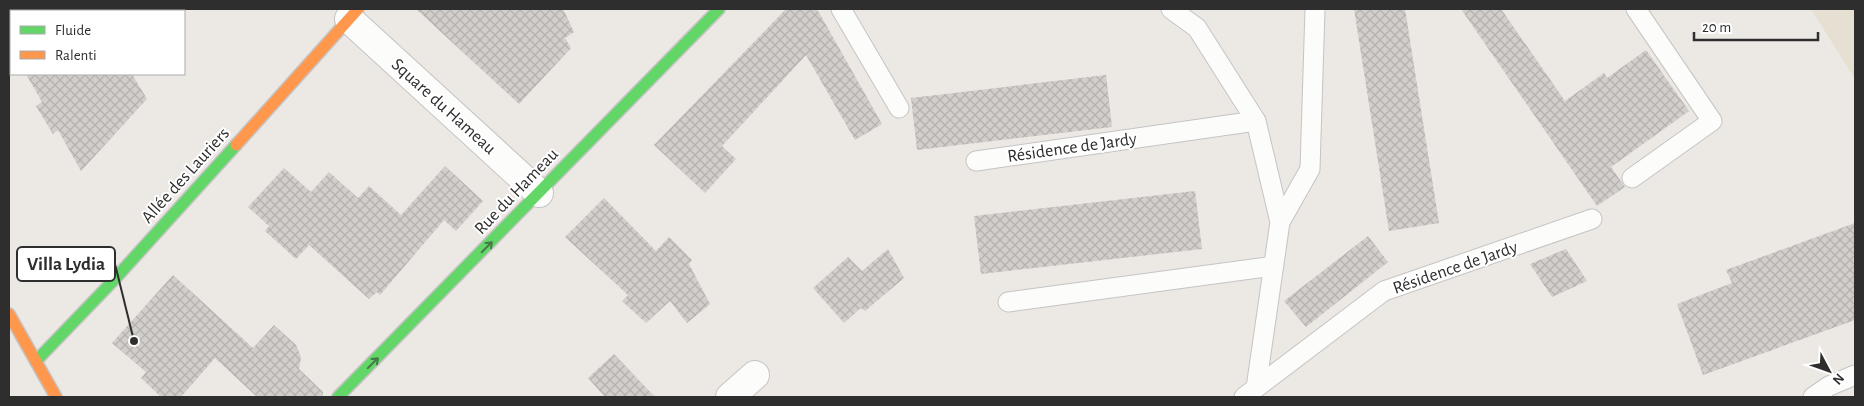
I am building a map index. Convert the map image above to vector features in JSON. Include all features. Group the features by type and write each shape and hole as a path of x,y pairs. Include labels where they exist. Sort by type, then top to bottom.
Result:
{"street":[{"name":"Rue du Hameau","path":"338,397 719,9"},
{"name":"Square du Hameau","path":"353,14 539,193"},
{"name":"Allée des Lauriers","path":"36,362 112,282 353,14"},
{"path":"9,314 56,397"},
{"path":"730,397 755,375"}],"lane":[{"path":"842,9 899,108"},
{"name":"Résidence de Jardy","path":"1170,9 1196,28 1256,121 1280,222 1274,266 1250,392"},
{"name":"Résidence de Jardy","path":"1280,222 1310,169 1315,9"},
{"path":"1632,178 1712,122 1636,9"},
{"name":"Résidence de Jardy","path":"976,161 1256,121"},
{"name":"Résidence de Jardy","path":"1250,392 1384,292 1592,219"},
{"path":"1008,302 1274,266"},
{"path":"1814,397 1829,386 1855,375"}],"shaded area":[{"path":"1811,9 1855,9 1855,79"}],"building":[{"path":"416,9 563,9 574,32 565,38 571,48 519,104"},
{"path":"786,9 817,9 882,124 855,140 806,55 722,146 736,159 705,193 654,145"},
{"path":"1354,9 1405,9 1439,223 1389,231"},
{"path":"1461,9 1501,9 1565,101 1604,73 1607,78 1646,50 1689,111 1611,167 1625,187 1597,206"},
{"path":"27,75 133,75 147,99 81,171 58,130 53,134 36,106 42,102"},
{"path":"1106,75 1112,127 917,150 911,98"},
{"path":"445,166 483,201 456,231 444,220 380,295 377,292 369,299 309,245 296,259 265,231 269,226 248,207 284,168 311,192 329,172 358,198 369,186 401,215"},
{"path":"1195,191 1202,249 981,274 974,216"},
{"path":"604,198 656,251 669,237 692,260 689,264 710,304 687,323 670,301 646,323 622,301 628,295 565,237"},
{"path":"1855,223 1855,320 1703,375 1677,304 1732,283 1726,270"},
{"path":"1368,236 1388,262 1306,327 1284,301"},
{"path":"888,249 904,278 865,311 861,308 844,323 813,288 848,257 862,271"},
{"path":"1566,249 1587,281 1552,297 1530,264"},
{"path":"173,275 253,348 274,325 296,345 301,357 299,369 323,392 323,397 257,397 215,358 181,397 161,397 141,378 146,372 112,343"},
{"path":"614,354 655,397 605,397 588,378"}],"traffic: fast":[{"path":"338,397 719,9"},
{"path":"36,361 112,282 236,145"}],"traffic: slow":[{"path":"236,145 358,9"},
{"path":"9,314 56,397"}],"place":[{"name":"Villa Lydia","path":"134,341"}]}
